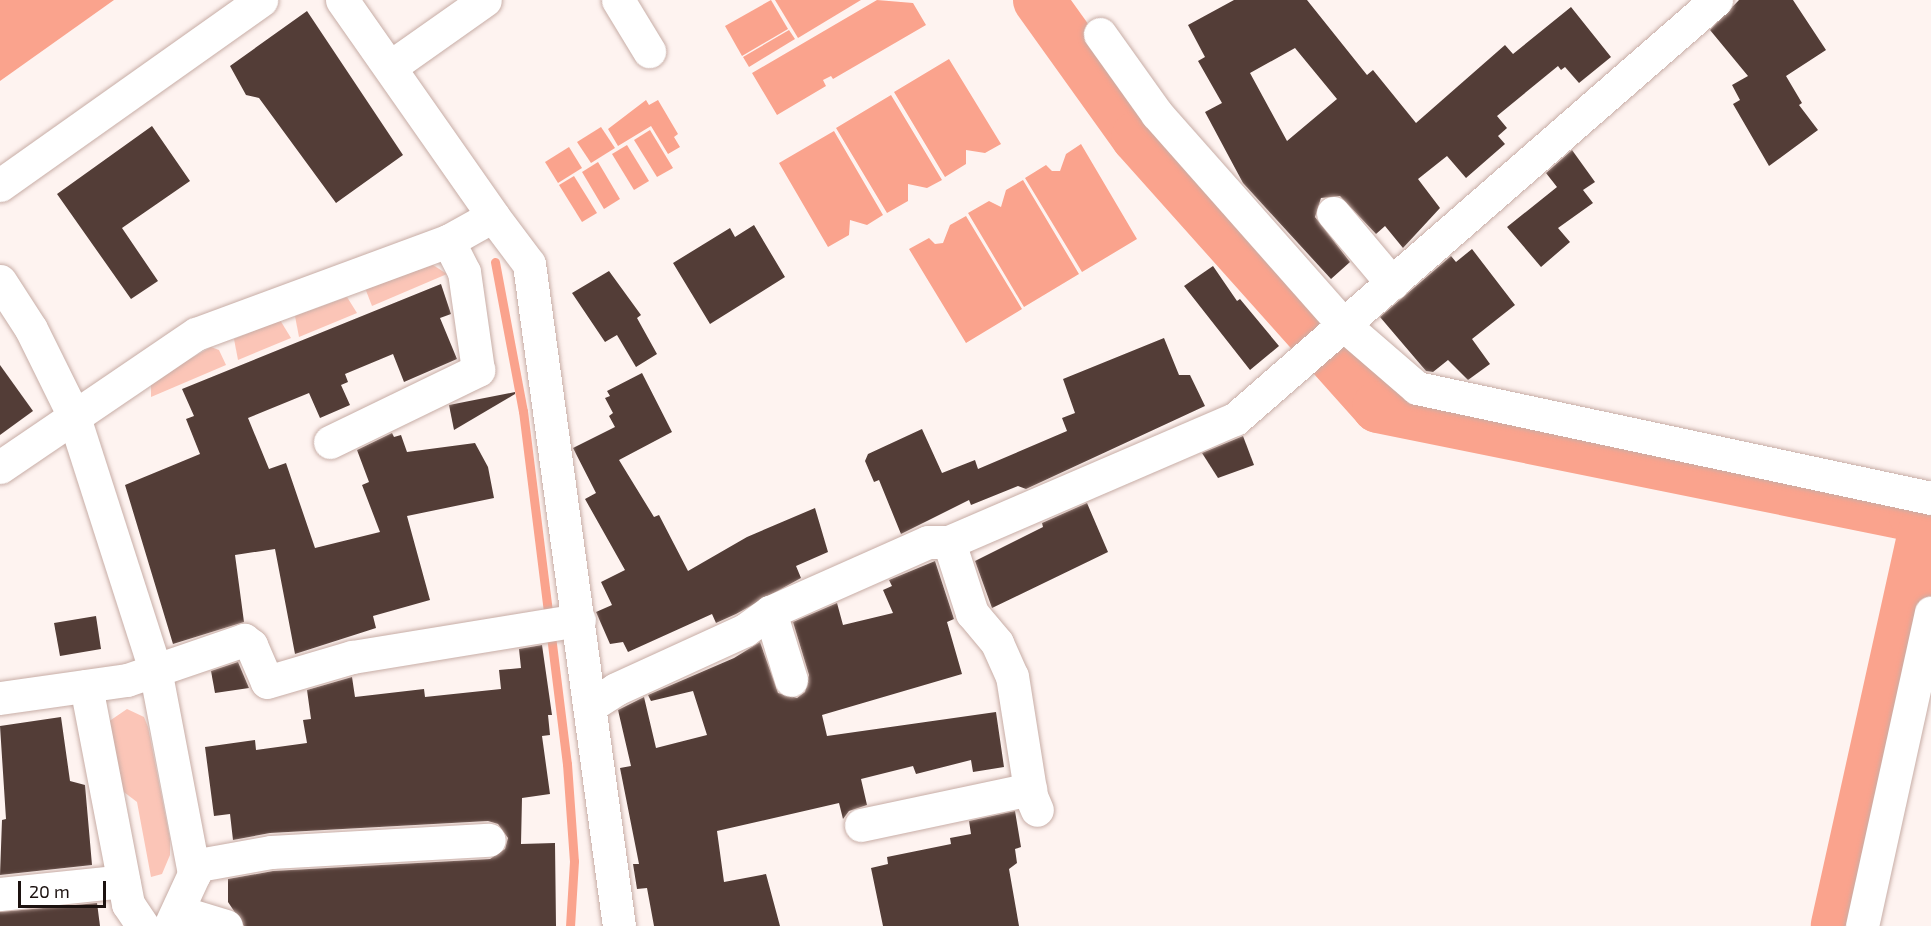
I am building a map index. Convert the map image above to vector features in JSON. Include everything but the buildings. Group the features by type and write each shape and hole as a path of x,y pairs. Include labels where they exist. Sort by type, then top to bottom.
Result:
{"street":[{"path":"0,185 261,0"},
{"path":"342,0 529,264 619,926"},
{"path":"390,67 485,0"},
{"path":"618,0 649,51"},
{"path":"590,706 745,630 770,612 928,542 949,542 1206,435 1235,419 1716,0"},
{"path":"1100,34 1157,114 1340,328 1417,388 1931,498"},
{"path":"1333,213 1392,283"},
{"path":"0,467 73,414 196,334 448,241 493,216"},
{"path":"330,442 478,370 464,272 448,241"},
{"path":"0,281 31,329 73,414 155,669 194,874 175,919 226,926"},
{"path":"861,825 1034,800 1012,676 997,643 972,613 949,542"},
{"path":"770,612 791,680"},
{"path":"1862,926 1931,612"},
{"path":"0,698 86,686 155,669 244,640 251,645 267,682 352,657 579,620"},
{"path":"86,686 128,904 143,926"},
{"path":"193,866 271,852 489,840"},
{"path":"0,894 123,881"}],"shaded area":[{"path":"0,0 114,0 0,81"},
{"path":"771,0 788,29 742,56 725,26"},
{"path":"775,0 861,0 798,38"},
{"path":"877,0 913,3 926,25 833,79 831,76 823,80 826,86 777,115 752,73"},
{"path":"789,30 795,39 749,67 743,57"},
{"path":"949,59 1001,144 985,153 966,150 966,164 945,177 894,92"},
{"path":"891,95 942,180 927,188 908,184 908,201 887,213 836,128"},
{"path":"646,100 649,105 658,100 678,134 674,137 680,147 668,154 651,126 618,146 608,129"},
{"path":"601,127 615,148 591,163 577,142"},
{"path":"650,130 673,168 657,177 634,140"},
{"path":"834,131 883,215 867,225 850,220 849,235 828,247 779,163"},
{"path":"1081,144 1137,239 1082,272 1025,178 1046,165 1052,171 1060,171 1066,154"},
{"path":"627,145 649,181 634,190 612,154"},
{"path":"569,147 582,168 558,183 545,162"},
{"path":"598,162 620,199 604,209 582,172"},
{"path":"574,176 597,213 582,222 559,185"},
{"path":"1023,180 1079,274 1024,307 968,213 989,201 1001,207 1006,190"},
{"path":"966,216 1022,309 966,343 909,249 929,238 935,244 943,243 950,225"},
{"path":"433,265 447,274 372,306 365,288"},
{"path":"347,297 357,313 299,337 295,316"},
{"path":"280,320 291,338 238,360 234,339"},
{"path":"211,347 219,350 226,365 151,397 151,381"},
{"path":"127,709 144,717 148,727 170,839 170,855 162,874 151,877 137,802 116,786 108,722"}],"waterway":[{"path":"1039,0 1137,137 1378,407 1915,516 1924,532 1837,926"},
{"path":"495,262 523,411 567,764 574,861 570,926"}]}
